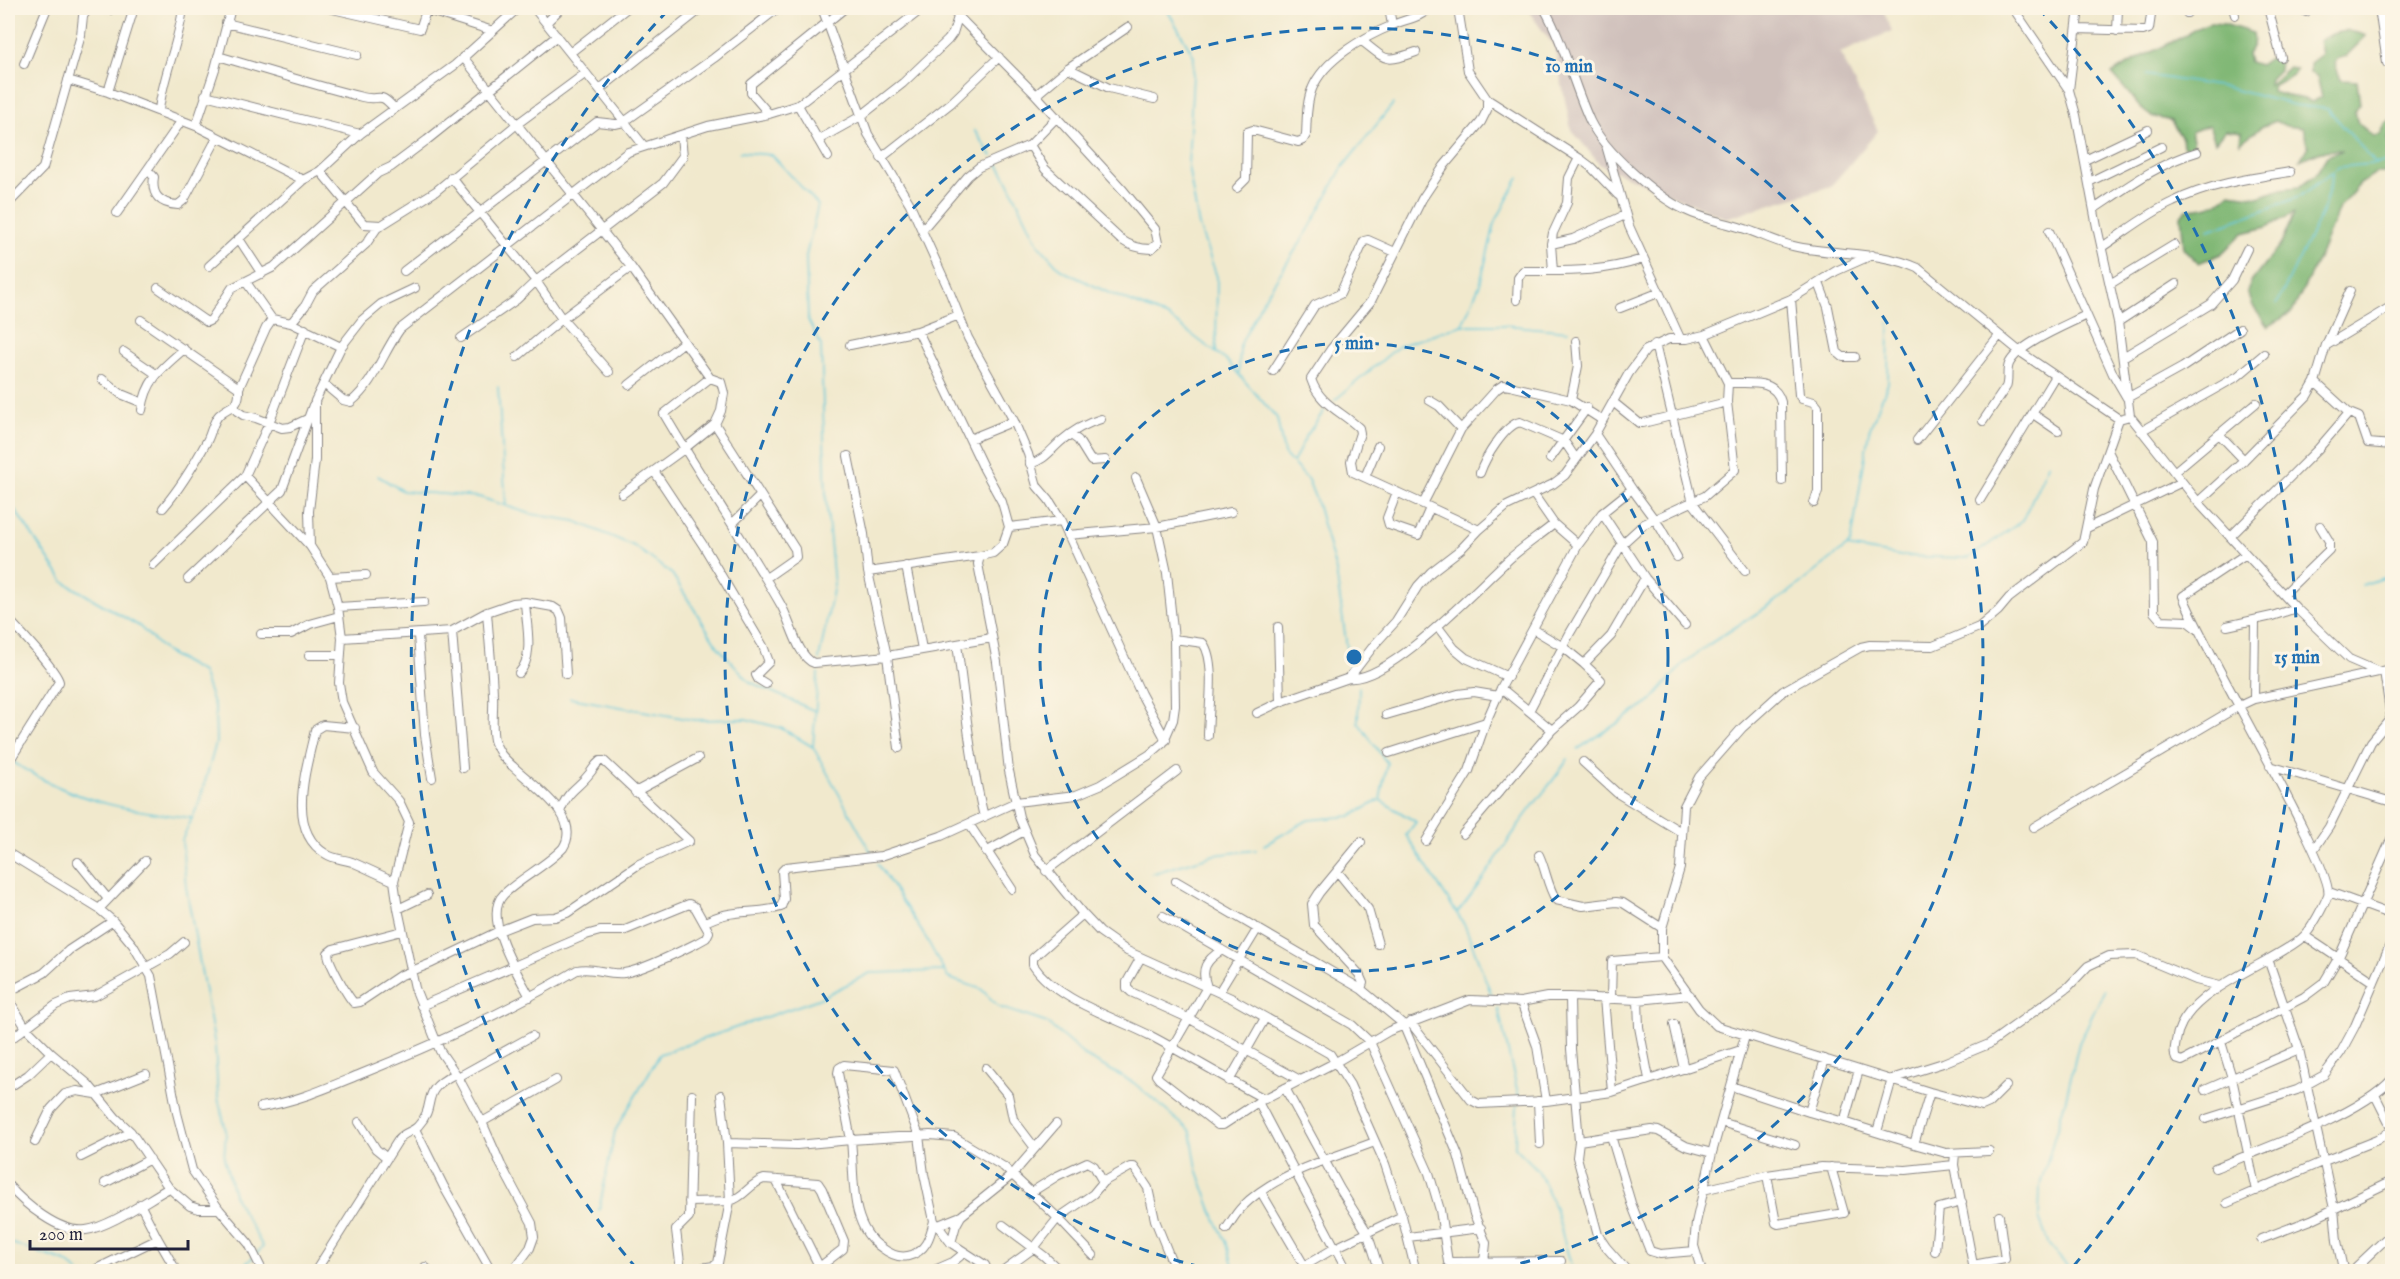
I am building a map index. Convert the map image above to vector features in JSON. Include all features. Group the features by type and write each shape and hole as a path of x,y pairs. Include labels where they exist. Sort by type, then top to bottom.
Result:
{"street":[{"path":"24,64 47,8"},
{"path":"8,204 41,171 81,35 83,16 89,8"},
{"path":"108,92 122,54 121,48 134,8"},
{"path":"159,111 161,93 183,8"},
{"path":"117,213 148,170 189,123 199,116 231,8"},
{"path":"328,8 420,29 427,9 493,31"},
{"path":"209,266 303,180 320,171 360,134 464,57 518,8"},
{"path":"534,8 644,146"},
{"path":"547,22 561,8"},
{"path":"571,52 627,8"},
{"path":"600,89 702,8"},
{"path":"404,271 597,122 615,124 624,122 714,58 778,8"},
{"path":"822,8 861,116 881,158 892,172 922,230 968,338 1014,421 1028,454 1037,486 1062,521 1141,694 1166,740"},
{"path":"769,114 751,93 752,84 845,8"},
{"path":"324,384 343,400 351,402 363,392 390,342 400,329 628,152 720,123 769,114 798,105 923,8"},
{"path":"950,8 1057,117 1152,224 1158,236 1156,245 1151,249 1139,248 1129,245 1111,232 1046,169 1030,145"},
{"path":"1389,8 1392,25"},
{"path":"1238,188 1246,179 1247,132 1252,130 1298,142 1303,140 1306,135 1311,91 1330,62 1362,41 1392,25 1422,15 1430,8"},
{"path":"1458,8 1468,70 1487,99 1579,158 1591,167 1620,198"},
{"path":"1544,8 1591,122 1606,146 1669,202 1687,212 1804,249 1872,255 1905,262 1927,274 1999,336 2055,376 2119,419 2130,416"},
{"path":"2013,8 2069,90"},
{"path":"2079,8 2069,90 2118,322 2130,416 2198,502 2296,608 2349,659 2385,670"},
{"path":"2117,31 2118,8"},
{"path":"2078,29 2143,31 2149,28 2152,8"},
{"path":"2268,8 2281,57"},
{"path":"2379,8 2387,63"},
{"path":"818,140 861,116 903,83 948,40 958,17"},
{"path":"226,23 357,55"},
{"path":"1036,95 1068,68 1128,27"},
{"path":"158,288 207,322 211,320 232,288 274,267 378,173 419,146 557,36"},
{"path":"1362,41 1385,59 1393,60 1416,52"},
{"path":"218,56 329,90 366,98 386,98 394,108"},
{"path":"464,57 631,267 710,378 721,382 724,393 721,411 715,424 622,494"},
{"path":"881,158 951,103 999,57"},
{"path":"1068,68 1109,88 1154,99"},
{"path":"291,323 305,306 313,291 366,244 381,225 436,191 517,124 586,73"},
{"path":"68,80 108,92 189,123 303,180"},
{"path":"205,95 360,134"},
{"path":"1479,530 1351,469 1351,461 1360,433 1359,428 1321,399 1311,379 1331,348 1371,301 1435,177 1481,122 1487,110 1487,99"},
{"path":"798,105 828,158"},
{"path":"922,230 968,176 979,167 1030,145 1057,117"},
{"path":"2085,160 2148,130"},
{"path":"461,338 516,300 536,281 663,183 682,156 681,136"},
{"path":"148,170 154,177 153,190 157,198 169,204 178,205 184,200 217,138"},
{"path":"1606,146 1625,214 1658,293 1680,338"},
{"path":"2089,182 2161,147"},
{"path":"2094,209 2162,166 2197,152"},
{"path":"1553,271 1551,244 1553,233 1567,203 1569,178 1579,158"},
{"path":"320,171 364,224 381,225"},
{"path":"2102,247 2185,196 2228,183 2290,172"},
{"path":"451,177 536,281 562,319 609,372"},
{"path":"1551,244 1573,239 1625,214"},
{"path":"2049,231 2086,315 2127,398"},
{"path":"239,239 262,274"},
{"path":"1273,371 1315,306 1340,294 1364,241 1368,240 1395,252"},
{"path":"2110,284 2174,244"},
{"path":"2123,357 2211,304 2232,280 2247,249"},
{"path":"1349,678 1431,572 1461,549 1507,506 1534,495 1564,475 1595,434 1640,358 1655,344 1669,339 1704,335 1791,299 1819,284 1836,271 1872,255"},
{"path":"1517,300 1519,274 1523,271 1585,272 1625,265 1643,259"},
{"path":"516,357 631,267"},
{"path":"246,282 272,319 291,323 341,346"},
{"path":"1819,284 1828,307 1837,352 1843,357 1855,357"},
{"path":"2118,322 2176,284"},
{"path":"188,579 285,485 307,419 341,346 370,312 397,295 415,288"},
{"path":"2198,502 2244,460 2307,396 2315,382 2326,345 2350,291"},
{"path":"1620,308 1658,293"},
{"path":"1791,299 1799,395 1802,399 1814,402 1818,406 1818,491 1814,503"},
{"path":"2326,345 2392,306"},
{"path":"850,345 918,331 959,315"},
{"path":"1983,421 2006,387 2008,366 2019,351 2086,315"},
{"path":"163,508 184,483 209,438 218,416 234,406 240,397 239,388 266,327 272,319"},
{"path":"141,320 239,388"},
{"path":"153,565 245,476 269,423 305,329"},
{"path":"2127,398 2183,367 2240,329"},
{"path":"868,572 980,556 999,548 1009,527 1002,502 918,331"},
{"path":"1529,711 1622,544 1644,524 1693,503 1724,482 1735,470 1727,402 1728,383 1704,335"},
{"path":"1917,440 1999,336"},
{"path":"1572,400 1578,366 1576,341"},
{"path":"629,385 684,342"},
{"path":"1655,344 1693,503 1745,572"},
{"path":"102,379 121,394 143,406 147,387 156,374 184,349"},
{"path":"124,352 156,374"},
{"path":"2141,431 2238,376 2264,354"},
{"path":"1980,500 2055,376"},
{"path":"710,378 664,414 766,578 793,628 803,656 808,661 814,663 886,656 992,638"},
{"path":"2315,382 2349,413 2359,417 2368,443 2392,445"},
{"path":"1728,383 1768,385 1779,394 1782,481"},
{"path":"1397,492 1387,518 1389,525 1418,535 1426,506 1461,429 1489,395 1503,386 1538,391 1572,400 1602,420"},
{"path":"1429,400 1439,406 1461,429"},
{"path":"310,546 309,511 315,460 315,401"},
{"path":"1613,402 1639,423 1727,402"},
{"path":"2174,472 2256,403"},
{"path":"234,406 238,413 286,428 307,419"},
{"path":"1550,459 1587,408"},
{"path":"2230,537 2318,449 2349,413"},
{"path":"2033,414 2058,431"},
{"path":"1030,464 1045,458 1058,444 1092,421 1101,419"},
{"path":"2006,1086 1985,1106 1930,1092 1717,1026 1707,1018 1662,957 1662,928 1680,868 1684,806 1699,777 1742,728 1783,692 1861,647 1870,645 1933,646 1979,627 2016,592 2083,542 2088,528 2094,489 2119,419"},
{"path":"970,440 1014,421"},
{"path":"1480,473 1486,460 1513,424 1526,423 1564,441 1576,459"},
{"path":"715,424 795,549 796,557 766,578"},
{"path":"1595,434 1655,520 1677,557"},
{"path":"2219,434 2244,460"},
{"path":"1071,435 1078,440 1091,461 1105,460"},
{"path":"1365,477 1378,446"},
{"path":"2108,451 2155,547 2152,564 2154,612 2161,620 2187,621 2200,632"},
{"path":"848,456 864,534 868,572 886,656 899,748"},
{"path":"654,471 703,545 763,646 769,662 756,675 766,684"},
{"path":"245,476 310,546 330,577 342,638 340,696 373,772 399,801 409,822 394,881 402,931 421,1006 437,1043 482,1122 501,1165 532,1223 534,1237 530,1248 512,1272"},
{"path":"704,923 723,913 781,907 784,904 782,871 786,867 881,856 941,836 1016,802 1077,795 1088,791 1149,755 1166,740 1175,705 1174,639 1167,573 1157,527 1136,478"},
{"path":"2088,528 2182,482"},
{"path":"1426,841 1468,771 1501,688 1578,545 1602,513 1632,489"},
{"path":"1534,495 1554,524 1578,545"},
{"path":"732,524 760,496"},
{"path":"1068,535 1157,527 1231,512"},
{"path":"1602,513 1645,578 1685,625"},
{"path":"1009,527 1062,521"},
{"path":"1257,713 1280,702 1349,678 1365,678 1415,646 1509,559 1554,524"},
{"path":"2284,594 2329,550 2329,541 2320,526"},
{"path":"2246,554 2183,596 2314,849 2325,875 2329,892 2305,936 2220,986 2181,1020 2176,1035 2175,1056 2182,1061 2318,988 2330,974 2339,957 2392,837"},
{"path":"980,556 980,575 997,662 1004,743 1016,802 1029,844 1046,871 1100,932 1140,958 1219,992 1330,1054 1350,1085 1393,1185 1416,1272"},
{"path":"906,566 922,649"},
{"path":"330,577 366,576"},
{"path":"1584,664 1611,636 1645,578"},
{"path":"261,634 291,634 338,611 424,602"},
{"path":"342,638 452,632 487,612 513,603 525,602 553,607 559,611 562,618 566,674"},
{"path":"519,673 525,667 528,654 525,602"},
{"path":"2227,626 2255,621 2296,608"},
{"path":"487,612 494,740 502,756 544,793 560,812 568,829 568,839 556,855 502,896 495,912 499,931 530,997"},
{"path":"8,619 37,651 58,677 59,682 8,763"},
{"path":"2254,699 2255,621"},
{"path":"1278,627 1280,702"},
{"path":"1438,627 1454,648 1466,658 1508,677"},
{"path":"1463,834 1552,730 1578,707 1601,680 1563,647 1533,629"},
{"path":"452,632 463,768"},
{"path":"418,635 425,735 432,778"},
{"path":"1174,639 1203,643 1207,648 1208,736"},
{"path":"957,644 969,742 984,817"},
{"path":"309,655 340,655"},
{"path":"2034,827 2254,699 2385,670"},
{"path":"2314,849 2321,841 2371,742 2391,718 2385,670"},
{"path":"1501,688 1552,730"},
{"path":"1386,715 1458,694 1474,692 1498,696"},
{"path":"1389,753 1486,722"},
{"path":"355,728 323,725 315,730 302,795 301,809 304,826 312,842 327,855 350,861 394,881"},
{"path":"635,792 698,758"},
{"path":"402,931 333,949 328,953 332,970 354,1003 399,976 499,931 532,918 555,917 567,913 639,864 689,841 610,766 600,761 570,791 560,812"},
{"path":"1583,762 1617,793 1681,832"},
{"path":"2270,766 2392,802"},
{"path":"1046,871 1177,771"},
{"path":"969,824 1012,889"},
{"path":"986,852 1024,831"},
{"path":"1361,842 1312,904 1314,925 1359,974 1363,983 1361,989"},
{"path":"8,854 99,909 128,939 146,967 151,976 186,1154 197,1181 249,1244 263,1272"},
{"path":"1539,855 1546,869 1549,888 1556,900 1583,906 1623,903 1662,928"},
{"path":"99,909 145,861"},
{"path":"78,862 108,899"},
{"path":"1338,871 1368,909 1378,944"},
{"path":"1176,881 1361,989 1407,1023 1475,1103 1542,1101 1612,1092 1741,1050"},
{"path":"2329,892 2392,915"},
{"path":"398,909 427,895"},
{"path":"261,1107 284,1104 306,1096 437,1043 530,997 577,970 585,968 624,973 706,938 709,932 692,903 623,931 600,931 586,935 421,1006"},
{"path":"1083,914 1034,958 1032,964 1038,973 1071,997 1172,1048 1261,1100 1295,1172 1348,1272"},
{"path":"1163,916 1352,1024 1370,1042 1429,1173 1440,1210 1448,1262 1561,1261"},
{"path":"8,992 44,973 69,950 113,921"},
{"path":"1219,992 1258,928"},
{"path":"2305,936 2374,982"},
{"path":"2206,1119 2307,1086 2324,1075 2331,1068 2355,1026 2392,940"},
{"path":"8,1041 63,1002 95,996 170,954 184,942"},
{"path":"1207,987 1203,976 1205,964 1222,951"},
{"path":"1892,1079 1954,1059 1989,1044 2068,987 2088,966 2109,956 2136,955 2196,980 2220,986"},
{"path":"1612,1092 1607,998 1612,961 1662,957"},
{"path":"1140,958 1127,982 1127,988 1247,1049 1300,1080"},
{"path":"2268,959 2286,1007 2317,1125 2334,1209 2343,1269 2350,1272 2354,1270 2392,1233"},
{"path":"1207,987 1157,1071 1159,1079 1218,1125 1223,1125 1261,1100 1407,1023 1470,1000 1521,1002 1547,997 1638,1000 1690,995"},
{"path":"1570,997 1579,1141 1577,1157 1595,1226 1606,1246 1628,1272"},
{"path":"8,998 26,1028 88,1084 116,1118 132,1132 170,1188 190,1206 199,1209 219,1209"},
{"path":"1638,1000 1649,1079"},
{"path":"1521,1002 1539,1054 1542,1101 1540,1144"},
{"path":"1229,1081 1265,1018"},
{"path":"1407,1023 1458,1155 1474,1214 1486,1243 1483,1272"},
{"path":"1674,1024 1684,1069"},
{"path":"315,1272 402,1135 414,1128 423,1117 433,1088 440,1082 532,1036"},
{"path":"1702,1272 1695,1251 1696,1224 1712,1153 1745,1036"},
{"path":"2221,1042 2232,1078 2256,1191"},
{"path":"2205,1090 2298,1049"},
{"path":"8,1088 28,1076 51,1053"},
{"path":"1809,1112 1825,1059"},
{"path":"935,1224 931,1237 924,1247 916,1254 904,1257 890,1254 875,1244 865,1233 857,1209 851,1140 838,1072 839,1068 844,1065 894,1070 897,1074 920,1136 924,1174 935,1224 951,1243 985,1265 988,1272"},
{"path":"986,1068 1008,1095 1013,1119 1035,1148"},
{"path":"1844,1122 1859,1070"},
{"path":"35,1142 47,1116 61,1097 77,1091 96,1094 146,1074"},
{"path":"1877,1132 1892,1079"},
{"path":"2215,1168 2317,1125 2375,1095 2392,1079"},
{"path":"482,1122 556,1080"},
{"path":"1731,1086 1938,1152 1989,1151"},
{"path":"1285,1088 1340,1189 1367,1232 1380,1272"},
{"path":"1914,1144 1930,1092"},
{"path":"681,1271 676,1230 689,1217 692,1095"},
{"path":"674,1272 714,1266 718,1263 730,1201 727,1143 721,1095"},
{"path":"2227,1203 2377,1140 2392,1129 2375,1095"},
{"path":"358,1122 376,1149 387,1158"},
{"path":"1721,1122 1795,1145"},
{"path":"951,1243 956,1225 962,1216 1012,1174 1056,1124"},
{"path":"414,1128 492,1272"},
{"path":"1579,1141 1647,1130 1658,1131 1686,1146 1712,1153"},
{"path":"81,1157 132,1132"},
{"path":"727,1143 797,1145 939,1135 954,1137 995,1161 1012,1174 1093,1255"},
{"path":"1611,1136 1630,1203 1650,1251 1660,1254 1695,1251"},
{"path":"1226,1229 1240,1208 1261,1192 1295,1172 1375,1142"},
{"path":"1955,1153 1954,1165 1973,1265 2005,1259 1999,1216"},
{"path":"105,1183 150,1159"},
{"path":"1030,1193 1087,1162 1094,1166 1103,1182"},
{"path":"1703,1190 1767,1175 1831,1167 1906,1170 1954,1165"},
{"path":"1001,1272 1034,1248 1058,1218 1093,1194 1103,1182 1123,1170 1134,1167 1148,1188 1155,1220 1173,1270"},
{"path":"1767,1175 1778,1224 1844,1213 1831,1167"},
{"path":"689,1202 730,1201 739,1198 757,1181 776,1180 818,1183 844,1241 843,1249 816,1269 776,1180"},
{"path":"2261,1239 2289,1230 2392,1181"},
{"path":"8,1185 30,1208 72,1229 86,1230 103,1224 170,1188"},
{"path":"1261,1192 1306,1268"},
{"path":"1935,1251 1939,1208 1962,1202"},
{"path":"140,1204 177,1272"},
{"path":"935,1224 962,1216"},
{"path":"1294,1272 1306,1268 1335,1248 1402,1216"},
{"path":"1003,1225 1062,1272"},
{"path":"1408,1237 1481,1228"},
{"path":"98,1268 158,1239"},
{"path":"930,1272 953,1262 964,1253"}],"shaded area":[{"path":"1526,8 1882,8 1892,31 1840,53 1878,131 1831,186 1726,218 1600,165 1571,129 1554,46"}],"green space":[{"path":"2210,23 2224,24 2253,33 2253,44 2247,54 2249,62 2260,65 2271,57 2280,60 2279,70 2270,79 2269,85 2288,68 2297,69 2293,75 2274,85 2272,91 2312,102 2322,97 2317,76 2310,73 2310,63 2322,54 2319,41 2341,32 2353,32 2366,36 2346,56 2337,59 2335,64 2341,80 2357,81 2360,104 2354,111 2358,123 2373,136 2380,135 2386,123 2392,120 2392,133 2388,138 2392,150 2392,173 2377,173 2360,184 2339,208 2320,255 2292,312 2268,327 2254,308 2247,291 2282,242 2294,213 2267,227 2243,233 2221,254 2198,263 2184,249 2181,216 2186,209 2210,206 2230,193 2259,197 2281,189 2299,187 2316,174 2327,156 2343,150 2321,151 2300,160 2308,146 2303,128 2286,126 2276,121 2263,126 2240,143 2241,132 2225,130 2215,142 2209,125 2191,132 2195,149 2190,151 2183,146 2182,138 2171,121 2151,116 2144,111 2112,74 2198,27"}],"waterway":[{"path":"1166,8 1194,56 1188,166 1199,226 1217,277 1216,352"},
{"path":"2146,75 2224,87 2294,105 2328,109 2376,164"},
{"path":"1239,373 1240,345 1263,300 1309,229 1342,168 1393,104"},
{"path":"974,130 992,156"},
{"path":"740,152 772,155 818,205 806,256 808,320 821,345 826,498 834,585 819,659"},
{"path":"2209,230 2299,197 2339,167 2392,162"},
{"path":"997,163 1038,244 1061,270 1168,317 1227,361 1277,418 1284,454 1308,480 1316,500 1336,571 1350,669"},
{"path":"2277,304 2324,208 2333,173"},
{"path":"1335,400 1399,346 1462,325 1480,284 1495,223 1519,177"},
{"path":"1578,749 1650,702 1683,664 1788,593 1851,543 1869,431 1888,383 1889,323"},
{"path":"1462,325 1505,325 1568,331"},
{"path":"498,387 506,506"},
{"path":"1293,463 1305,438 1324,411"},
{"path":"1847,547 1901,556 1969,558 2022,521 2049,463"},
{"path":"378,476 403,491 479,497 531,514 575,521 634,546 672,574 718,647 750,682 815,711"},
{"path":"8,503 64,582 139,626 166,652 202,672 215,709 216,743 199,803 182,840 186,887 215,1046 218,1098 226,1131 224,1158 235,1198 263,1247 256,1254"},
{"path":"2362,585 2392,575"},
{"path":"818,673 813,747 872,854"},
{"path":"1359,687 1358,722 1387,763 1380,800 1416,822 1406,835 1465,926 1492,996"},
{"path":"570,698 694,720 746,719 781,728 813,747"},
{"path":"1457,913 1568,759"},
{"path":"13,762 56,786 99,802 192,818"},
{"path":"1264,845 1308,820 1351,816 1378,801"},
{"path":"1151,874 1214,855 1256,850"},
{"path":"878,864 926,938 948,978 981,989 999,1007 1047,1023 1085,1056 1134,1083 1191,1132 1197,1169 1216,1221 1226,1241 1235,1272"},
{"path":"599,1210 615,1131 660,1054 818,999 870,973 944,971"},
{"path":"2072,1272 2049,1245 2039,1218 2040,1185 2065,1102 2079,1043 2105,989"},
{"path":"1498,1008 1519,1098"},
{"path":"1517,1105 1515,1147 1538,1170 1555,1208 1573,1272"},
{"path":"8,1242 66,1262 79,1272"},
{"path":"238,1272 253,1257"},
{"path":"1745,1270 1758,1272"}]}
